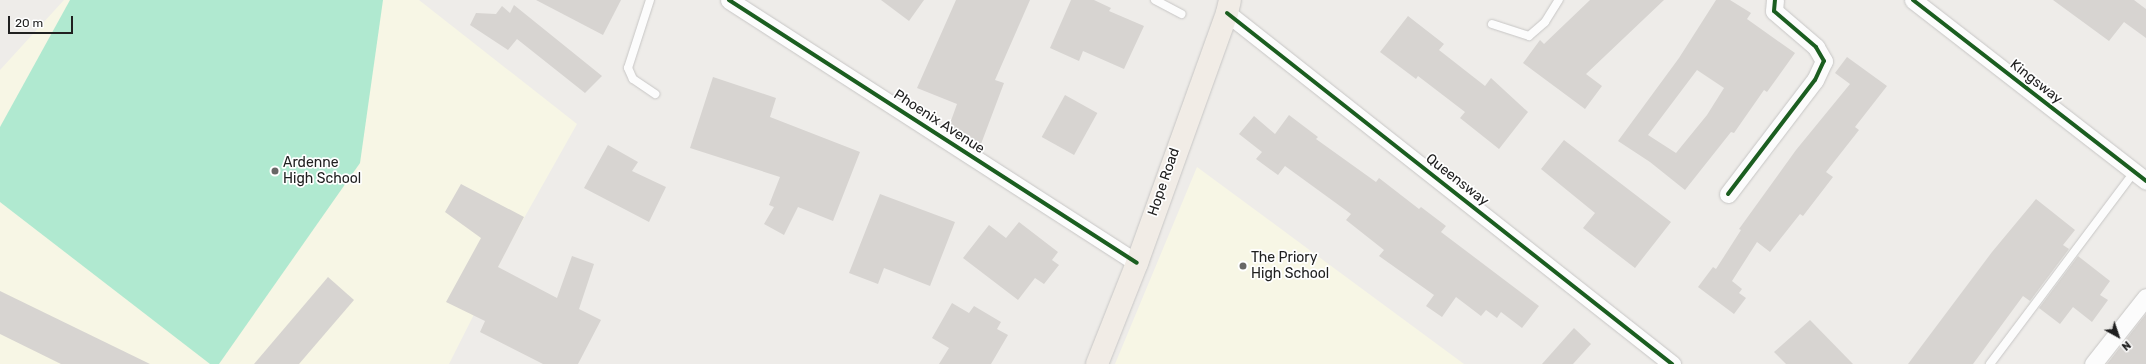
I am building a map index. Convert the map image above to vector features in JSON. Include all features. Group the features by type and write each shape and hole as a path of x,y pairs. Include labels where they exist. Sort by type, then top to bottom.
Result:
{"main road":[{"name":"Hope Road","path":"1097,364 1137,262 1166,176 1228,7"}],"street":[{"name":"Phoenix Avenue","path":"729,0 1137,262"},
{"path":"1728,194 1815,80 1824,61 1816,47 1774,11 1775,0"},
{"name":"Kingsway","path":"1913,0 2140,177"},
{"name":"Queensway","path":"1228,7 1672,364"},
{"path":"2093,364 2146,297"}],"lane":[{"path":"650,0 628,68 633,80 655,94"},
{"path":"1155,0 1181,14"},
{"path":"1492,24 1529,36 1545,22 1559,0"},
{"path":"1990,364 2140,177"}],"shaded area":[{"name":"Ardenne High School","path":"64,0 419,0 577,124 510,243 449,364 0,364 0,70"},
{"name":"The Priory High School","path":"1197,167 1464,364 1115,364"}],"green space":[{"path":"70,0 383,0 360,163 219,364 210,364 0,202 0,127"}],"building":[{"path":"536,0 621,0 603,35"},
{"path":"881,0 924,0 909,21"},
{"path":"956,0 1030,0 995,80 1004,83 981,144 948,129 957,104 917,88"},
{"path":"1071,0 1094,0 1111,8 1109,11 1144,26 1124,69 1083,51 1079,61 1050,48"},
{"path":"1590,0 1664,0 1586,74 1602,86 1585,109 1523,63 1540,40 1544,44"},
{"path":"1716,0 1730,0 1751,13 1747,19 1795,53 1767,92 1764,90 1734,133 1731,132 1685,190 1650,162 1618,141 1679,58","holes":["1697,70 1724,88 1707,115 1676,153 1648,135"]},
{"path":"2053,0 2134,0 2146,9 2146,38 2124,22 2109,41"},
{"path":"514,5 602,76 585,93 517,39 508,50 470,25 476,13 496,14 502,6 510,13"},
{"path":"1408,16 1444,44 1439,50 1485,86 1491,78 1528,112 1499,149 1460,118 1465,112 1418,76 1416,79 1380,52"},
{"path":"1847,57 1887,86 1855,127 1859,130 1826,172 1833,177 1803,216 1800,214 1770,252 1757,242 1732,281 1742,289 1739,293 1746,298 1734,314 1698,287 1713,267 1716,269 1741,230 1739,229 1796,150 1850,84 1835,73"},
{"path":"713,77 776,98 770,117 860,152 833,221 798,207 784,235 764,224 774,207 769,205 780,177 690,148"},
{"path":"1065,95 1097,113 1074,155 1042,137"},
{"path":"1289,115 1318,137 1316,139 1376,182 1379,178 1419,209 1421,207 1446,226 1441,232 1539,306 1522,328 1501,312 1497,318 1486,310 1481,316 1456,297 1442,317 1426,306 1434,295 1379,256 1384,250 1346,220 1351,214 1285,166 1278,175 1256,159 1262,152 1239,134 1254,116 1275,134"},
{"path":"1564,140 1671,222 1635,268 1583,228 1595,213 1541,169"},
{"path":"608,145 638,162 632,171 666,187 649,222 584,188"},
{"path":"461,184 524,217 498,267 557,298 572,256 594,264 579,309 601,320 578,364 543,364 480,332 485,321 446,302 481,238 445,212"},
{"path":"880,194 955,222 930,286 884,268 878,284 849,273"},
{"path":"2036,199 2075,230 2063,245 2069,249 2030,301 2023,296 1973,364 1908,364 1992,252"},
{"path":"1019,222 1058,252 1052,260 1059,265 1044,284 1035,278 1018,300 963,258 989,225 1006,238"},
{"path":"2078,256 2110,281 2100,295 2108,300 2092,322 2073,307 2060,324 2039,308"},
{"path":"328,277 354,300 299,364 254,364"},
{"path":"0,291 150,364 61,364 0,334"},
{"path":"952,303 969,313 974,306 1001,322 997,329 1008,335 991,364 939,364 949,348 932,338"},
{"path":"2146,314 2146,364 2107,364"},
{"path":"1810,320 1853,364 1786,364 1774,352"},
{"path":"1574,328 1591,344 1573,364 1542,364"}],"cycle path":[{"path":"729,0 1137,263"},
{"path":"1728,194 1815,80 1824,61 1816,47 1774,11 1775,0"},
{"path":"1913,0 2146,181"},
{"path":"1227,13 1672,364"}],"place":[{"name":"Ardenne High School","path":"275,171"},
{"name":"The Priory High School","path":"1243,266"}]}
